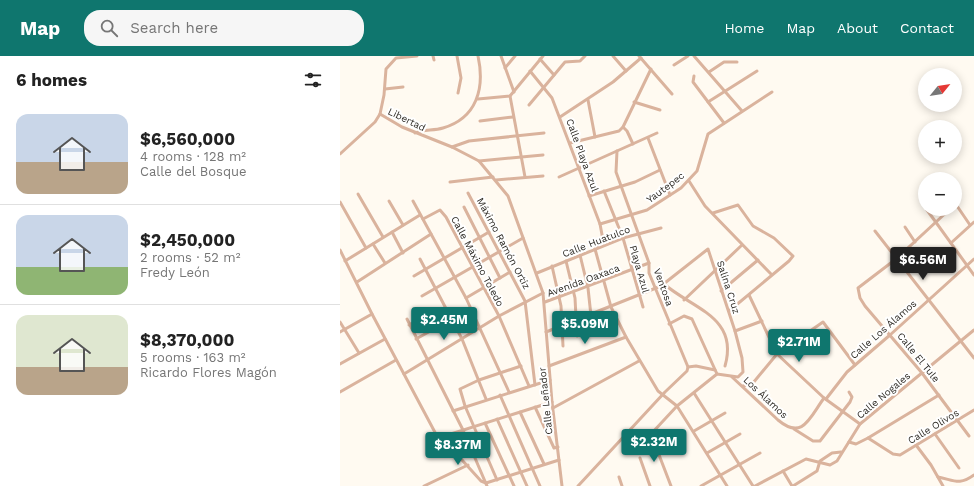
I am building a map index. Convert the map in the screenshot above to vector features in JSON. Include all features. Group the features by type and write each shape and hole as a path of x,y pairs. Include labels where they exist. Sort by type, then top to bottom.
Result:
{"street":[{"name":"Libertad","path":"417,56 396,58 386,69 385,89 380,114 415,133 452,147 479,161 496,180"},
{"path":"457,56 461,78 458,93"},
{"path":"415,133 453,124 473,108 478,99 482,72 478,56"},
{"path":"501,56 514,92"},
{"path":"505,68 515,56"},
{"path":"529,105 565,62 580,61 586,56"},
{"path":"613,56 626,71"},
{"path":"674,65 688,56"},
{"path":"694,56 742,111"},
{"path":"478,99 510,96 541,57 554,75"},
{"path":"560,117 588,100 626,71 640,57 672,94"},
{"path":"709,72 724,62 737,62"},
{"path":"570,143 619,131 623,127 651,69"},
{"name":"Calle Playa Azul","path":"530,71 552,98 600,224 603,240 595,249"},
{"path":"708,102 757,71"},
{"path":"694,76 693,82 724,123"},
{"path":"385,89 403,87"},
{"name":"Yautepec","path":"600,224 653,207 689,181 697,171 708,134 772,92"},
{"path":"510,96 525,177"},
{"path":"588,100 595,137"},
{"path":"634,102 660,110"},
{"path":"340,154 375,122 380,114"},
{"path":"480,121 513,117"},
{"path":"623,127 627,130 633,144"},
{"path":"559,177 657,133"},
{"path":"452,147 470,141 544,134"},
{"path":"648,138 670,195"},
{"name":"Ventosa","path":"617,151 616,172 649,263 648,270 688,367"},
{"path":"479,161 543,155"},
{"path":"589,196 621,187 660,170"},
{"path":"496,180 543,176"},
{"path":"450,182 493,177"},
{"name":"Calle Leñador","path":"496,180 508,196 537,273 545,302 552,402 562,486"},
{"path":"689,181 705,206 771,274"},
{"name":"Playa Azul","path":"604,191 617,219 643,307"},
{"name":"Máximo Ramón Ortiz","path":"468,193 525,301"},
{"path":"358,194 383,237"},
{"path":"389,201 403,225"},
{"path":"413,201 466,298 509,392"},
{"path":"340,202 366,248"},
{"path":"713,213 738,205 753,226 774,238 790,251 793,256 749,295 728,311"},
{"path":"464,207 500,278"},
{"name":"Calle Máximo Toledo","path":"423,219 440,210 462,247 499,316 529,386"},
{"path":"962,214 970,225"},
{"path":"346,261 420,215"},
{"path":"932,216 974,275"},
{"path":"896,259 942,216"},
{"path":"951,243 974,222"},
{"path":"905,227 915,242"},
{"name":"Calle Huatulco","path":"537,273 623,238 661,228"},
{"path":"875,231 974,358"},
{"path":"392,232 403,253"},
{"path":"414,276 489,232"},
{"path":"357,282 431,234"},
{"path":"422,296 523,238"},
{"path":"373,244 385,263"},
{"path":"684,300 742,245"},
{"path":"595,249 611,307 626,338 662,396 677,406 727,486"},
{"name":"Salina Cruz","path":"639,295 664,284 708,249 735,331 742,358 742,372 738,377 731,376"},
{"path":"340,250 385,339 438,438 445,449 468,465 481,481 487,485"},
{"path":"580,255 588,285 592,325"},
{"path":"420,259 462,339 486,399"},
{"name":"Calle El Tule","path":"896,259 858,288 860,298 865,306 922,373 969,436"},
{"name":"Calle Los Álamos","path":"825,399 847,372 974,259"},
{"path":"722,291 758,260"},
{"path":"566,261 573,291 577,336"},
{"name":"Avenida Oaxaca","path":"545,302 649,263"},
{"path":"552,266 559,297 563,346"},
{"path":"466,298 510,272"},
{"path":"664,284 684,300 700,307 721,326 727,339 729,352 725,366"},
{"path":"404,374 499,316 525,301 543,293"},
{"path":"546,332 639,295"},
{"path":"749,295 777,354 825,399 860,424"},
{"path":"525,301 535,385"},
{"path":"340,332 372,314"},
{"path":"669,324 684,316 692,319 717,374"},
{"path":"409,325 421,318"},
{"path":"407,319 454,411 487,485"},
{"path":"416,339 452,319"},
{"path":"735,331 762,321"},
{"path":"340,322 359,353"},
{"path":"743,386 753,383 777,354 823,322 856,365"},
{"name":"Calle Nogales","path":"783,472 806,459 820,461 825,464 833,464 837,461 860,424 974,330"},
{"path":"549,366 626,338"},
{"path":"340,364 385,339"},
{"path":"340,392 396,360"},
{"path":"553,408 639,361"},
{"path":"497,480 460,389 479,380 520,366"},
{"path":"578,486 687,371 688,367 696,366 715,370"},
{"path":"670,486 651,434 677,406 717,374 731,376"},
{"name":"Los Álamos","path":"731,376 785,426 793,429 803,426 825,399"},
{"path":"454,411 486,399 550,380"},
{"path":"793,429 813,440 820,441 852,397 849,392"},
{"path":"694,393 754,486 783,472 793,486 817,471 820,461 832,453 843,450"},
{"path":"500,395 540,486"},
{"path":"849,442 856,444 868,438 939,395"},
{"path":"438,438 552,402"},
{"path":"536,407 554,448 558,448"},
{"name":"Calle Olivos","path":"868,438 893,454 900,455 974,410"},
{"path":"520,412 544,464"},
{"path":"694,431 725,413"},
{"path":"497,419 527,486"},
{"path":"485,423 514,486"},
{"path":"707,453 740,434"},
{"path":"935,434 959,468"},
{"path":"916,445 943,486"},
{"path":"701,486 760,453"},
{"path":"640,458 650,486"},
{"path":"487,485 497,480 559,460"},
{"path":"424,486 468,465"},
{"path":"938,477 954,482 963,481 974,475"},
{"path":"619,477 622,486"}]}
